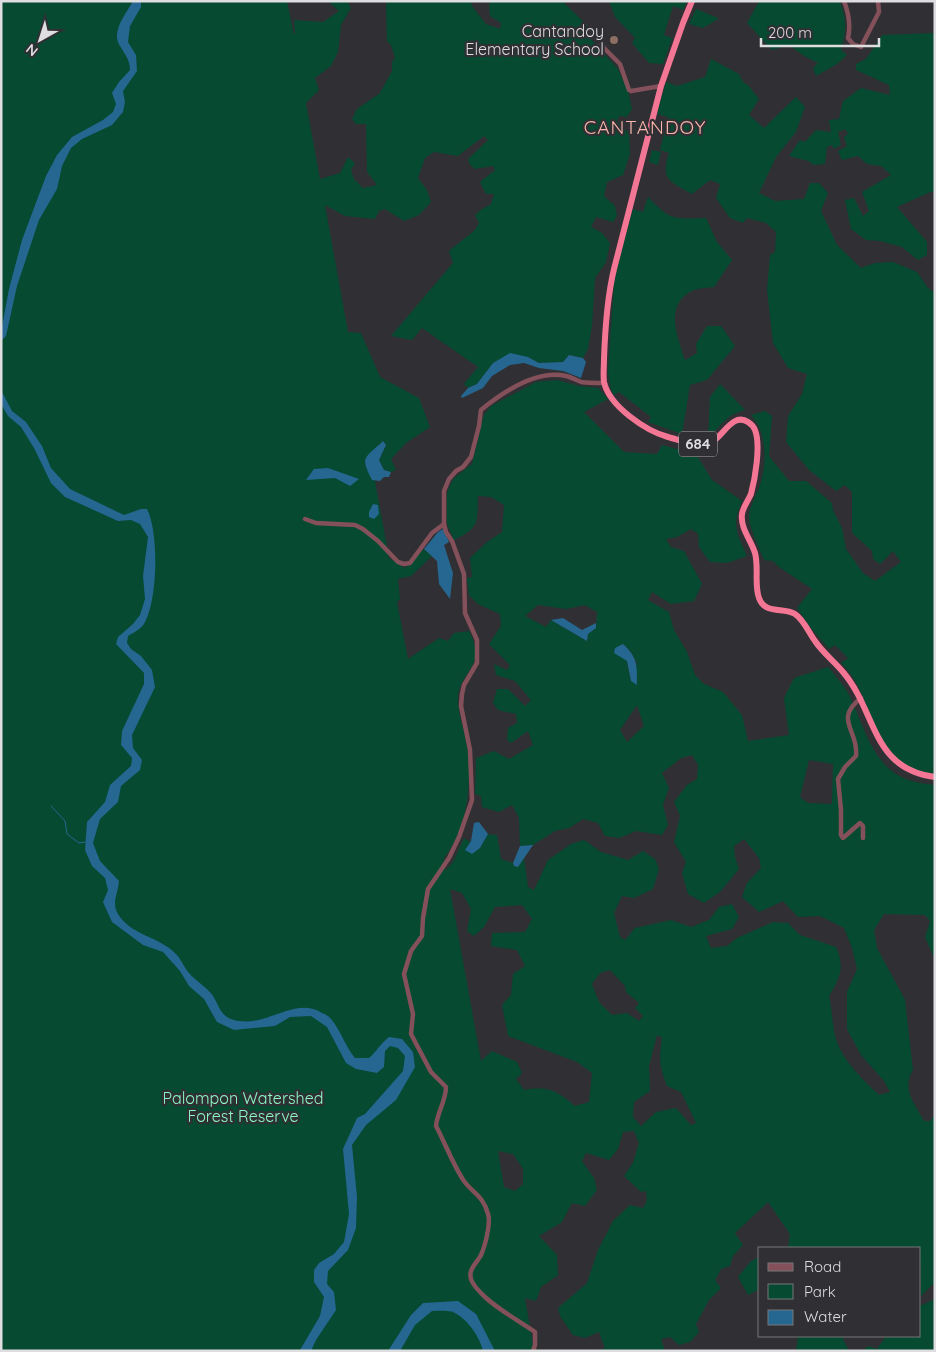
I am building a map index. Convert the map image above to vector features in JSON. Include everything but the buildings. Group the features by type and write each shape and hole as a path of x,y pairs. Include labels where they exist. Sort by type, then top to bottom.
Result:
{"highway":[{"path":"604,383 604,350 611,284 661,86 692,1"},
{"name":"684","path":"604,383 611,396 623,410 639,422 664,436 707,444 713,442 735,421 746,420 751,423 755,429 756,436 756,469 750,495 741,517 743,527 755,553 759,600 767,608 788,612 799,618 815,642 851,682 861,698 876,734 886,751 898,764 911,772 935,777"}],"street":[{"path":"844,1 849,15 850,30 848,38 853,44 861,47 878,12 878,1"},
{"path":"601,44 620,64 630,91 661,86"},
{"path":"533,1351 535,1332 496,1306 474,1286 470,1278 472,1268 486,1243 489,1216 480,1196 462,1179 436,1126 436,1118 446,1094 446,1087 431,1072 411,1034 413,1014 404,974 411,952 422,936 428,889 449,858 459,837 472,800 470,750 462,706 462,694 466,682 477,663 477,640 465,613 462,565 444,524 444,491 449,479 471,457 481,410 519,384 535,378 557,375 567,376 582,382 604,383"},
{"path":"305,519 316,523 355,525 363,528 398,562 404,564 410,563 432,533 444,524"},
{"path":"861,698 853,705 847,717 847,723 857,746 856,756 840,773 837,783 841,810 840,835 843,838 860,823 863,826 863,838"}],"green space":[{"name":"Palompon Watershed Forest Reserve","path":"1,1 287,1 294,35 294,20 323,22 339,11 328,1 347,1 351,8 341,25 338,52 331,66 315,78 319,90 306,103 320,179 340,173 348,157 355,163 351,170 354,179 363,188 377,185 367,172 366,124 356,124 352,119 357,109 380,93 392,71 392,62 395,58 391,45 387,41 386,5 388,1 471,1 472,6 486,24 500,29 501,23 490,16 489,5 491,1 562,1 587,25 589,37 618,69 628,91 632,109 627,117 619,116 617,121 629,133 630,154 623,175 607,182 604,196 615,206 617,216 613,222 596,217 591,227 602,233 610,243 606,262 595,278 592,326 588,349 583,358 569,355 563,362 539,363 528,357 493,363 477,384 468,388 464,384 478,367 422,328 412,340 391,336 453,263 449,251 475,230 479,223 475,215 491,204 494,194 486,194 480,182 495,170 493,166 475,169 470,165 468,159 488,140 484,136 458,156 434,152 425,158 418,178 427,190 431,202 419,215 404,221 385,209 379,211 375,219 345,216 325,205 348,332 361,333 380,377 419,398 430,427 406,443 391,459 396,470 391,472 384,470 379,460 386,445 383,441 370,454 389,558 405,568 424,549 432,556 411,576 398,579 400,599 397,602 408,659 439,638 448,641 454,633 469,631 476,653 471,669 459,691 459,713 469,753 469,783 464,817 456,839 444,858 446,870 453,862 464,838 480,848 488,834 497,835 501,859 518,867 524,858 528,887 534,890 548,860 571,844 584,840 601,852 628,860 643,851 655,859 659,869 653,889 634,898 622,896 614,913 620,937 625,940 635,928 671,920 691,927 709,920 719,907 732,904 739,917 732,929 706,936 711,948 727,946 737,938 773,922 788,923 800,935 836,947 841,967 836,984 829,996 838,1044 852,1068 879,1095 890,1092 884,1081 861,1055 847,1029 847,992 857,969 852,948 844,928 820,916 798,917 783,901 759,912 742,897 747,883 761,868 759,858 744,839 734,846 739,869 720,892 704,903 688,894 682,873 686,862 674,842 680,816 674,802 687,785 697,779 698,765 692,755 681,758 662,773 669,788 663,805 668,825 662,835 636,831 619,838 605,836 598,823 583,819 569,828 555,831 533,845 520,846 519,818 512,805 499,812 482,807 481,796 475,794 476,758 494,751 509,759 533,745 528,731 511,743 507,740 508,728 517,723 516,714 498,710 493,703 497,689 508,689 525,706 531,700 515,681 496,675 494,664 507,670 510,665 489,644 501,626 500,614 478,604 469,595 467,578 472,577 470,558 487,542 502,532 504,505 491,497 478,496 477,518 473,527 454,540 447,524 447,493 453,479 472,464 484,415 491,406 536,382 557,380 579,386 598,388 608,399 584,412 624,452 657,454 662,445 696,454 712,480 742,501 736,524 740,541 747,556 727,563 710,562 699,547 698,534 691,529 677,537 666,539 671,547 684,551 702,584 694,601 671,604 652,592 648,600 669,612 674,630 687,652 695,675 704,684 723,692 742,715 748,741 789,735 784,698 794,678 828,667 842,683 873,749 889,769 899,776 915,782 935,785 935,960 925,937 930,921 925,915 884,914 874,930 877,948 905,1000 913,1070 908,1084 909,1090 913,1102 924,1121 930,1121 935,1114 935,1282 921,1296 921,1247 788,1247 790,1234 768,1202 735,1233 743,1245 733,1256 730,1266 721,1269 715,1280 721,1288 709,1300 696,1324 699,1332 690,1342 679,1345 670,1337 661,1339 665,1351 599,1351 605,1348 599,1332 585,1338 573,1335 560,1316 558,1308 587,1283 598,1250 613,1221 630,1205 643,1208 647,1200 646,1191 641,1192 624,1176 633,1163 639,1143 634,1131 623,1132 618,1149 609,1160 586,1153 582,1161 594,1178 597,1190 585,1206 572,1203 562,1222 539,1236 557,1255 558,1275 541,1287 536,1301 525,1298 534,1351 1,1351","holes":["538,605 566,609 585,605 597,612 596,628 588,634 587,641 551,620 546,627 525,616","623,644 631,652 637,663 631,681","637,705 644,726 627,742 620,730","809,760 833,764 832,804 808,803 800,797","450,889 462,893 471,909 467,931 474,936 484,927 495,907 522,905 532,919 525,932 492,933 491,946 517,950 525,966 513,974 511,995 502,1005 508,1036 577,1062 592,1073 589,1102 575,1106 551,1090 524,1090 516,1079 522,1073 517,1062 492,1051 481,1061","610,970 625,986 626,992 639,1003 635,1008 643,1016 639,1021 627,1013 612,1015 599,1002 592,984 600,973","657,1035 662,1038 660,1062 667,1086 681,1092 696,1123 691,1125 676,1108 656,1112 641,1126 633,1117 634,1102 650,1091 649,1066","498,1151 513,1154 523,1169 523,1184 515,1191 504,1187"]},
{"path":"609,1 687,1 683,10 673,6 664,35 672,38 663,64 649,63 632,43 635,38 615,17"},
{"path":"759,1 839,1 844,13 845,26 841,50 847,55 837,64 816,76 813,68 818,63 789,45 772,50 747,23"},
{"path":"696,9 718,19 703,28 689,24"},
{"path":"935,33 935,192 930,192 897,207 927,242 927,255 918,260 902,247 880,241 866,240 851,229 845,200 854,198 863,216 869,211 862,192 891,175 881,166 867,164 858,156 842,160 838,151 847,146 844,137 848,134 845,129 838,132 841,145 834,149 832,145 827,147 825,164 814,165 808,161 789,156 800,140 805,142 816,130 831,132 829,120 839,119 843,101 861,88 890,95 889,85 856,70 856,64 866,59 882,35"},
{"path":"711,59 739,74 743,82 748,85 759,99 749,115 764,128 796,97 805,107 796,132 776,157 759,193 775,201 804,199 810,183 819,183 828,193 821,211 837,245 861,268 875,263 893,262 917,272 928,288 935,293 935,775 916,771 905,766 885,746 859,687 841,663 848,658 835,645 829,649 797,608 812,589 773,561 764,560 749,521 751,507 764,470 764,450 761,431 751,415 765,411 772,416 769,456 789,481 806,481 832,503 833,510 842,528 846,549 863,573 875,581 901,562 893,551 880,564 873,559 872,551 852,533 852,492 845,485 836,491 809,470 786,442 788,416 802,394 807,374 788,368 773,343 767,290 770,255 775,252 776,232 766,223 747,218 743,223 730,218 716,198 720,184 710,180 692,194 669,179 667,174 669,153 660,150 668,117 657,114 666,82 677,86 705,77"},
{"path":"652,150 661,152 658,165 649,162"},
{"path":"648,197 662,211 674,217 687,219 706,218 717,242 732,260 714,287 692,291 682,298 677,306 675,323 685,360 697,353 696,344 707,326 721,326 735,346 707,380 690,385 682,434 648,422 651,417 619,392 614,395 611,390 608,372 617,267 633,209 643,212"},
{"path":"720,384 745,410 732,415 708,437 710,397"},
{"path":"758,1257 758,1290 748,1295 738,1277 750,1262"},
{"path":"935,1299 935,1351 863,1350 869,1346 877,1349 885,1337 921,1337 921,1306"},
{"path":"798,1337 844,1337 849,1351 796,1351"}],"water":[{"path":"133,1 141,1 141,7 130,26 128,42 136,55 137,71 123,91 125,102 123,112 112,125 82,139 71,148 62,166 57,189 39,220 17,286 6,336 1,341 9,289 22,240 46,176 57,155 72,137 103,120 113,112 116,104 112,93 130,70 128,60 118,42 117,33 120,23"},
{"path":"510,353 528,357 539,363 563,362 569,355 583,358 586,362 581,378 563,371 539,368 524,363 510,365 492,376 483,388 462,398 461,396 468,388 477,384 493,363"},
{"path":"1,390 12,411 26,422 42,446 51,468 70,489 124,515 141,509 147,509 154,533 154,584 149,613 144,624 128,636 127,643 152,670 155,687 132,735 133,748 142,760 140,770 121,786 118,802 100,819 93,843 100,861 119,881 115,908 120,917 140,933 170,948 189,973 211,993 222,1012 231,1019 255,1021 289,1010 311,1009 330,1018 355,1058 369,1058 389,1037 402,1039 413,1052 415,1067 396,1100 366,1125 352,1145 357,1197 356,1228 348,1250 328,1271 327,1284 334,1292 336,1310 311,1351 300,1350 320,1316 324,1297 314,1282 314,1270 319,1263 334,1254 344,1242 349,1214 343,1149 357,1118 365,1114 403,1071 405,1056 398,1048 390,1046 385,1051 384,1067 377,1073 356,1069 346,1063 327,1027 311,1016 290,1017 275,1026 234,1030 217,1022 204,999 189,986 180,971 163,952 143,945 112,922 103,902 108,890 105,878 92,866 85,850 87,822 105,802 110,785 131,766 132,758 121,745 122,731 144,684 144,673 116,644 118,637 140,615 145,599 143,576 148,537 140,524 131,520 118,521 65,497 51,483 34,448 21,427 8,416 1,404"},
{"path":"383,441 386,445 379,460 384,470 391,472 389,477 384,477 380,481 372,480 366,466 366,458"},
{"path":"328,468 359,479 350,486 335,478 306,480 314,469"},
{"path":"373,504 378,505 379,514 374,519 369,517"},
{"path":"443,529 449,542 444,545 453,573 450,599 439,584 437,561 424,549 438,532"},
{"path":"563,618 582,630 596,623 596,628 588,634 587,641 551,620"},
{"path":"623,644 636,662 637,685 631,681 627,661 614,653 615,648"},
{"path":"479,822 488,834 480,848 472,854 465,850 471,841 474,823"},
{"path":"533,845 518,867 514,866 513,863 520,846"},
{"path":"458,1301 476,1314 495,1351 483,1351 469,1324 460,1316 453,1312 432,1311 415,1325 400,1351 388,1351 411,1315 423,1303"}],"waterway":[{"path":"51,806 65,821 67,834 79,843 85,842"}],"place":[{"name":"Cantandoy Elementary School","path":"614,40"}],"district":[{"name":"CANTANDOY","path":"645,127"}]}
